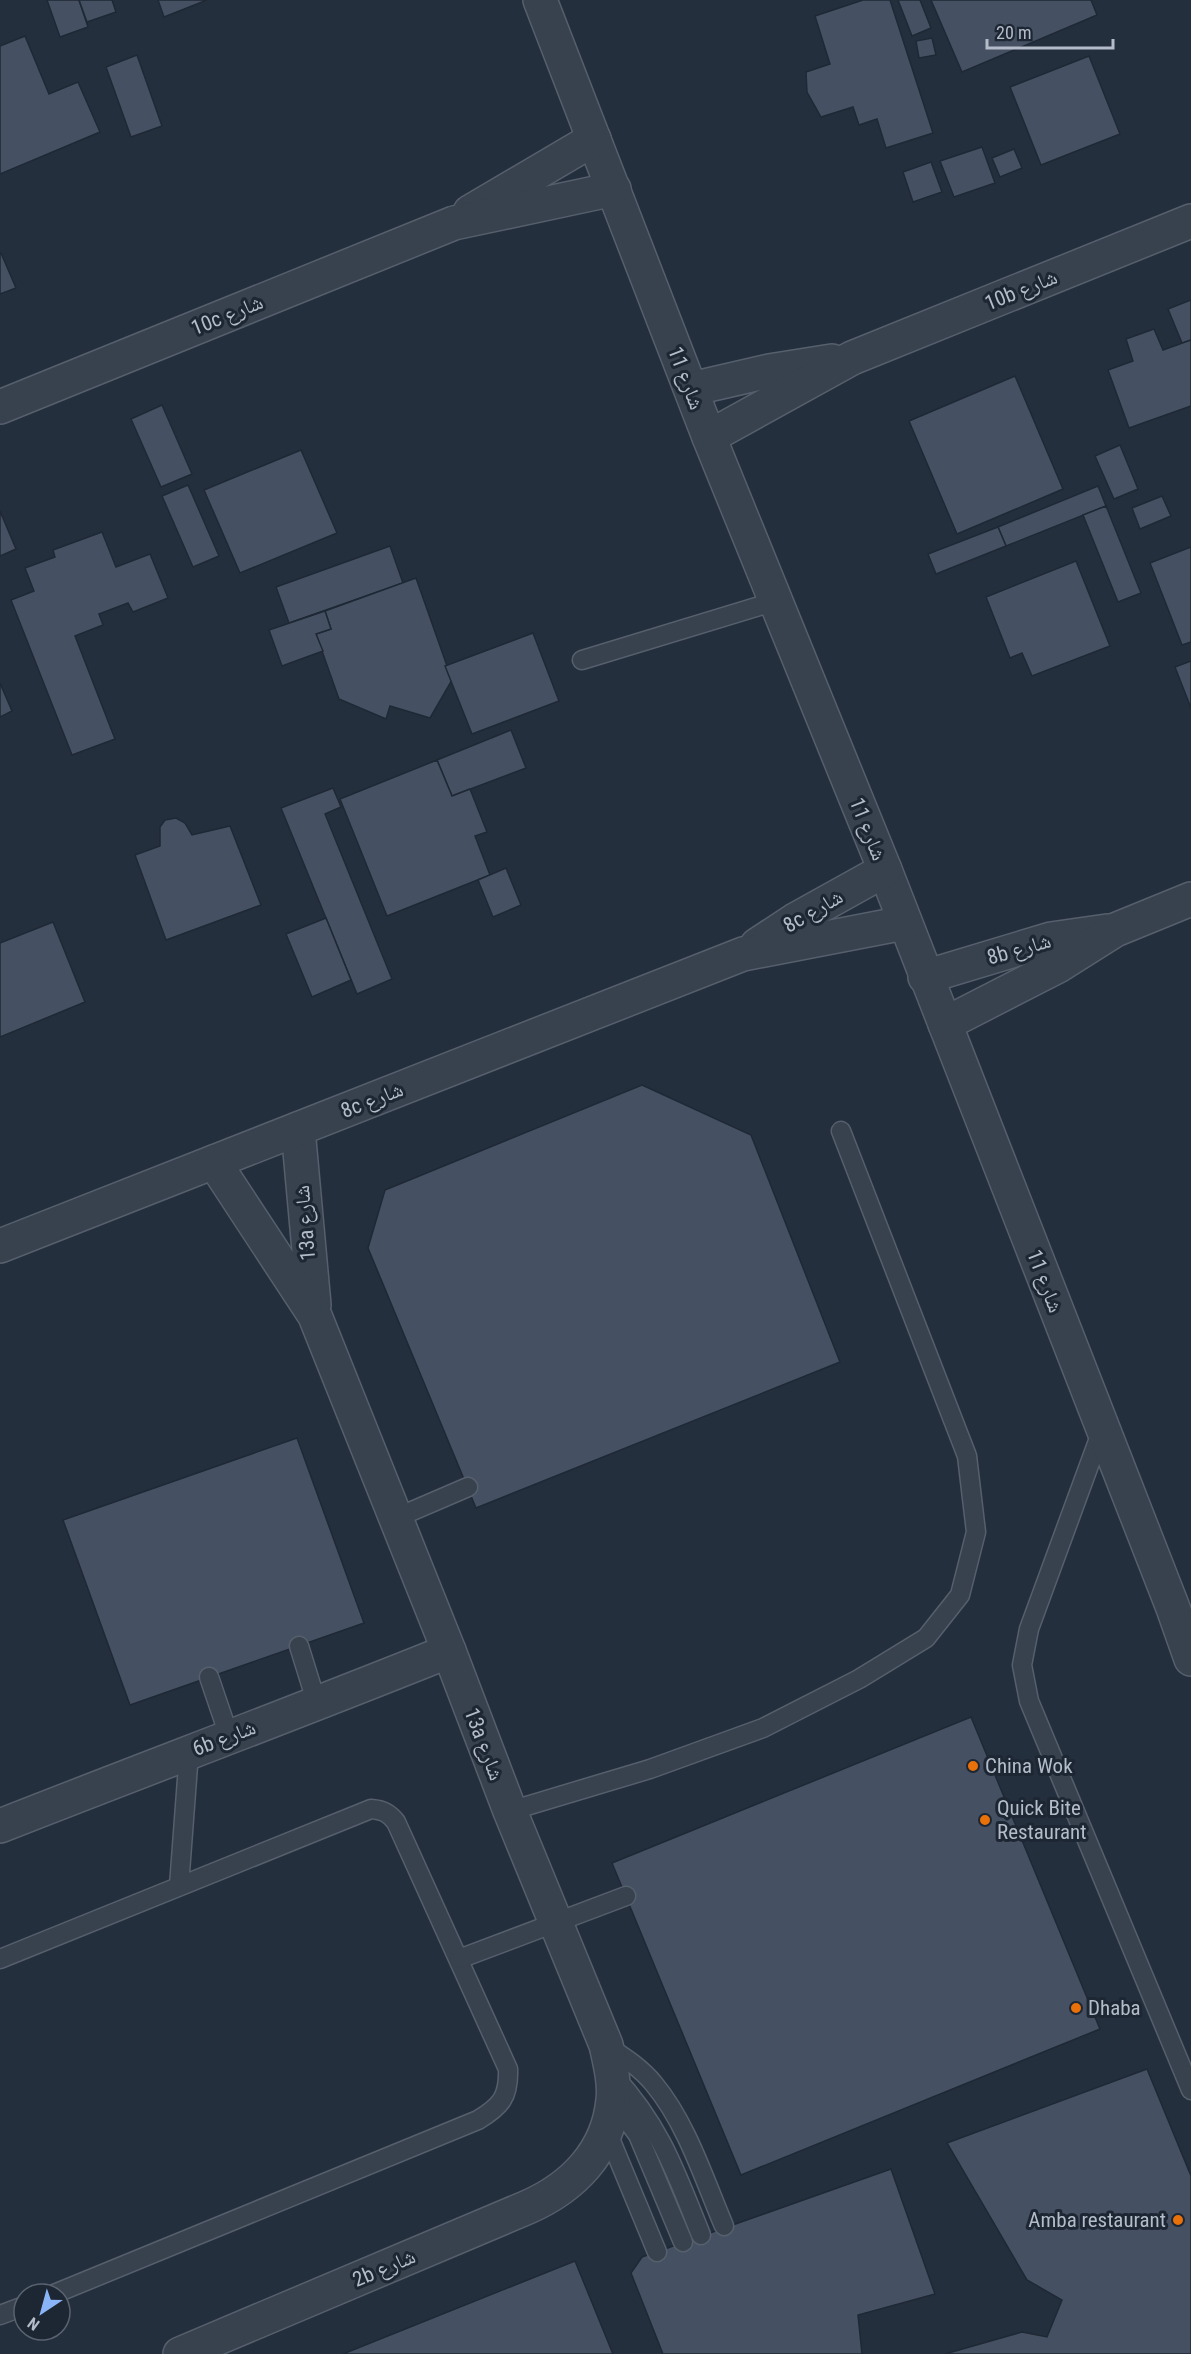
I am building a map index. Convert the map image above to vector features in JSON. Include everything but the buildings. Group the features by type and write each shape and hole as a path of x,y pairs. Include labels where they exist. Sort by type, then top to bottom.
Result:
{"street":[{"name":"شارع 11","path":"540,0 709,437 885,870 1191,1659"},
{"name":"10c شارع","path":"454,223 505,189 594,139"},
{"name":"10c شارع","path":"0,407 454,223 614,189"},
{"name":"10b شارع","path":"709,437 852,358 1191,221"},
{"name":"10b شارع","path":"691,389 769,371 852,358"},
{"name":"8c شارع","path":"743,954 795,920 885,870"},
{"name":"8b شارع","path":"945,1024 1058,966 1114,930 1191,899"},
{"name":"8c شارع","path":"0,1246 743,954 904,923"},
{"name":"8b شارع","path":"925,977 1051,939 1114,930"},
{"name":"13a شارع","path":"298,1129 315,1316"},
{"name":"13a شارع","path":"214,1162 315,1316 510,1811 557,1922 610,2088"},
{"name":"6b شارع","path":"0,1826 448,1651"},
{"name":"2b شارع","path":"180,2354 542,2201 557,2192 582,2171 598,2150 610,2088"}],"lane":[{"path":"582,660 776,601"},
{"path":"510,1811 650,1769 763,1728 859,1679 926,1638 960,1595 976,1532 967,1456 842,1131"},
{"path":"1103,1428 1029,1629 1022,1665 1024,1683 1029,1701 1191,2090"},
{"path":"396,1518 468,1487"},
{"path":"298,1646 317,1704"},
{"path":"209,1677 228,1736"},
{"path":"179,1886 189,1752"},
{"path":"0,1959 371,1809 381,1810 390,1814 396,1822 508,2069 508,2085 503,2101 478,2121 72,2287"},
{"path":"459,1959 626,1896"},
{"path":"610,2088 632,2062 653,2083 671,2107 724,2226"},
{"path":"610,2088 639,2104 665,2145 701,2235"},
{"path":"610,2088 638,2135 683,2242"},
{"path":"610,2088 657,2252"}],"place":[{"name":"China Wok","path":"973,1766"},
{"name":"Quick Bite Restaurant","path":"985,1820"},
{"name":"Dhaba","path":"1076,2008"},
{"name":"Amba restaurant","path":"1178,2220"}]}
